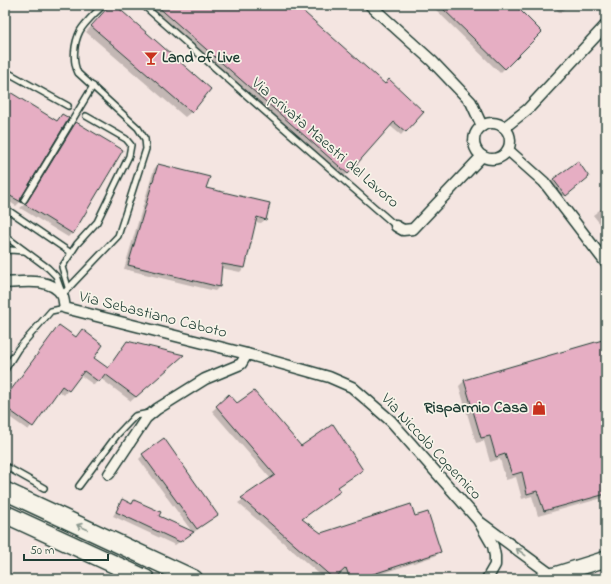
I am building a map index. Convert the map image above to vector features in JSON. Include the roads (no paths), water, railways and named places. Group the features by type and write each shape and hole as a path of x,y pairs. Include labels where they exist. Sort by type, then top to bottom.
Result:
{"highway":[{"path":"5,491 194,579"},
{"path":"5,514 146,579"}],"main road":[{"path":"547,577 606,559"}],"street":[{"path":"370,5 432,61 471,102 482,126"},
{"path":"505,128 528,109 606,25"},
{"path":"494,123 505,128 510,138 508,150 499,158 493,159 482,156 478,152 474,141 478,130 482,126 494,123"},
{"path":"508,150 544,182 606,263"},
{"name":"Via privata Maestri del Lavoro","path":"396,226 403,230 413,229 482,156"},
{"name":"Via Sebastiano Caboto","path":"5,284 30,281 47,283 65,291 65,308 247,354"},
{"path":"109,474 140,426 152,413 205,379 241,364 247,354"},
{"name":"Via Niccolò Copernico","path":"247,354 329,376 352,387 391,421 478,520 547,577"},
{"name":"Via Niccolò Copernico","path":"478,520 493,546 495,556 495,565 487,579"}],"lane":[{"name":"Via Sebastiano Caboto","path":"65,291 80,278 118,236 146,150 145,139 138,128 84,78 76,68 74,52 80,30 103,5"},
{"name":"Via privata Maestri del Lavoro","path":"143,5 396,226"},
{"path":"5,71 68,106"},
{"path":"24,200 93,86"},
{"path":"65,291 62,267 71,253 97,222 129,156 131,145 126,139 86,116"},
{"path":"5,208 71,253"},
{"path":"5,236 56,276 65,291"},
{"path":"5,251 25,251"},
{"path":"5,370 18,349 51,311 65,308"},
{"path":"79,486 118,435 135,416 152,413"},
{"path":"5,466 44,488"}],"place":[{"name":"Land of Live","path":"151,58"},
{"name":"Risparmio Casa","path":"539,408"}]}
